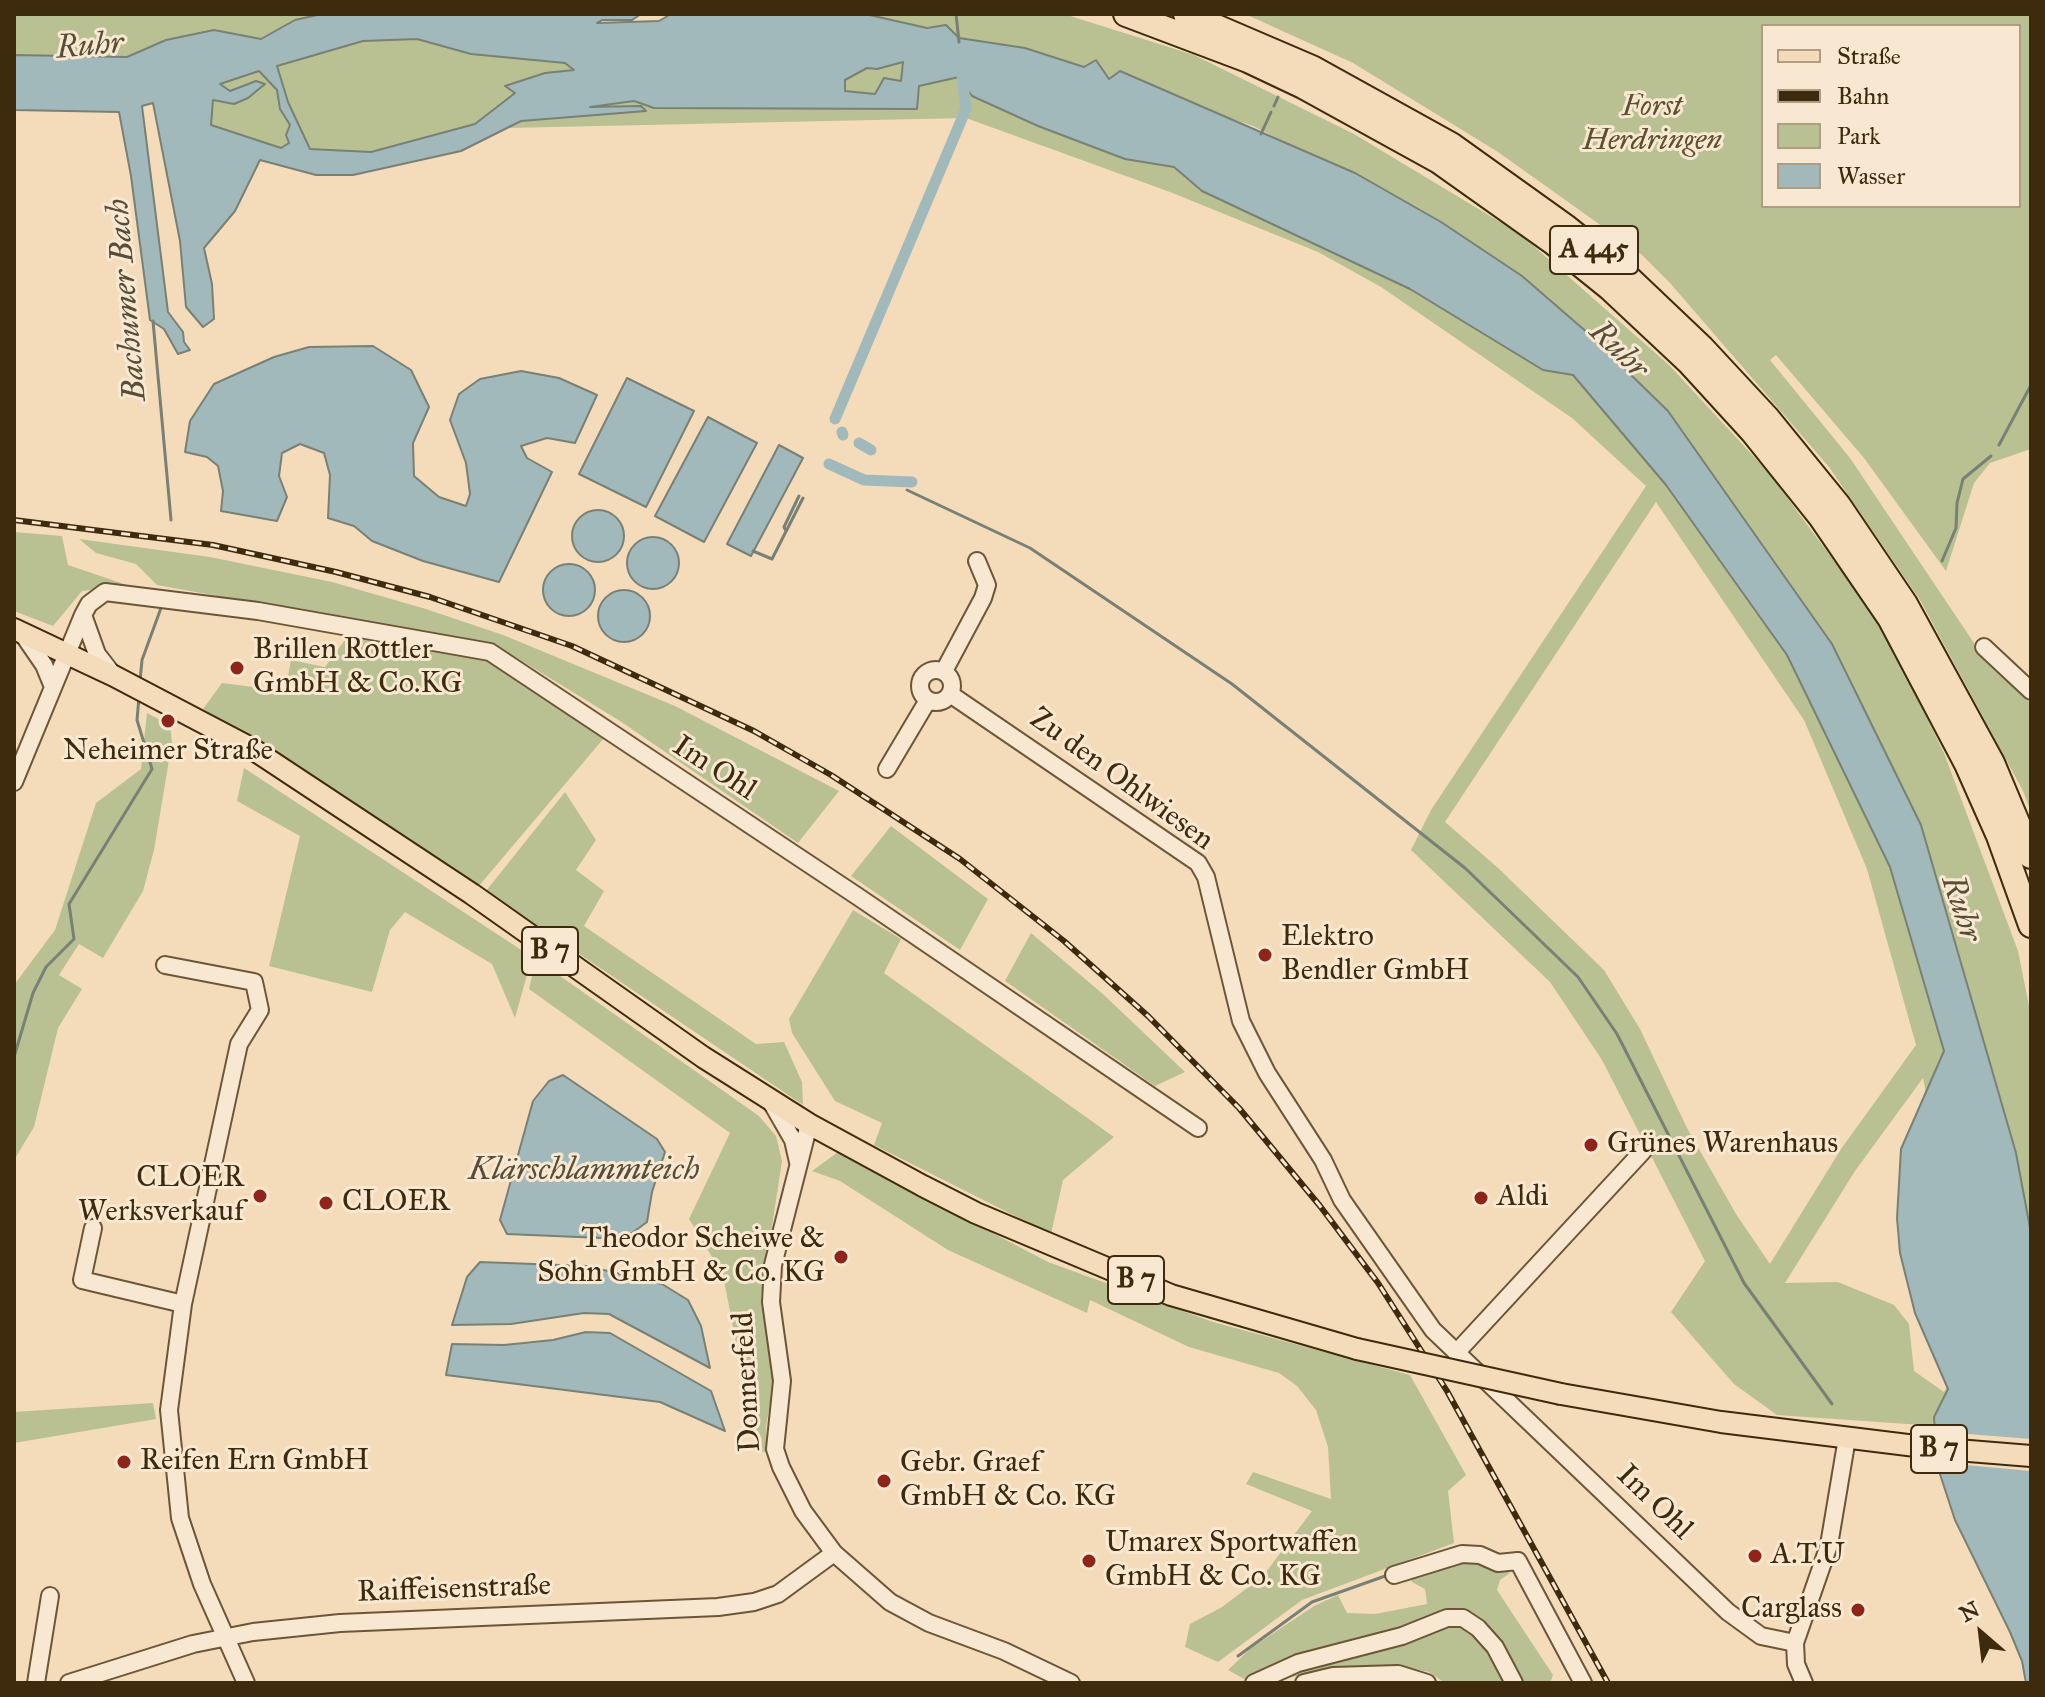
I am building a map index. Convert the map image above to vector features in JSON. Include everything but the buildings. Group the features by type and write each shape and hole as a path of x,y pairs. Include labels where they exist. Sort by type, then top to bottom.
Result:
{"highway":[{"name":"A 445","path":"1126,14 1248,60 1303,86 1439,161 1553,242 1610,288 1689,362 1753,432 1821,517 1890,618 1967,764 1999,836 2031,925"},
{"name":"A 445","path":"1186,14 1323,74 1451,145 1567,228 1622,272 1702,348 1768,419 1838,505 1905,604 1992,763 2031,856"}],"main road":[{"name":"B 7","path":"18,631 114,676 276,764 809,1124 976,1213 1171,1295 1357,1349 1561,1394 1721,1422 2031,1456"}],"street":[{"path":"944,671 987,585 977,561"},
{"name":"Im Ohl","path":"83,615 89,604 105,592 144,595 258,611 490,652 1198,1128"},
{"path":"14,782 83,615"},
{"path":"83,615 97,654 114,676"},
{"path":"18,631 44,665 53,687"},
{"path":"1984,647 2031,691"},
{"path":"934,669 944,671 951,679 950,694 938,702 928,700 921,693 921,678 934,669"},
{"name":"Zu den Ohlwiesen","path":"950,694 1198,863 1206,877 1241,1021 1267,1073"},
{"path":"887,769 928,700"},
{"path":"165,965 254,982 260,1010 239,1044 183,1304 169,1410 180,1518 223,1636 246,1683"},
{"name":"Im Ohl","path":"1267,1073 1323,1160 1351,1213 1433,1330 1728,1612 1761,1636 1795,1643"},
{"path":"769,1099 793,1140 798,1163"},
{"name":"Donnerfeld","path":"809,1124 773,1265 771,1302 782,1381 775,1449 803,1511 834,1553 890,1602 929,1623 1004,1651 1071,1683"},
{"path":"1456,1353 1643,1151"},
{"path":"93,1228 82,1280 183,1304"},
{"path":"1804,1683 1796,1664 1795,1643 1829,1545 1847,1438"},
{"name":"Raiffeisenstraße","path":"69,1683 223,1636 340,1623 718,1607 778,1594 834,1553"},
{"path":"1394,1575 1462,1554 1480,1555 1498,1563 1518,1561 1583,1683"},
{"path":"36,1683 50,1596"},
{"path":"1262,1681 1322,1655 1402,1636 1447,1618 1463,1618 1478,1628 1495,1647 1514,1683"},
{"path":"1314,1682 1398,1674 1427,1683"}],"green space":[{"path":"14,14 322,14 295,20 261,39 214,30 166,40 127,57 14,55"},
{"path":"865,14 1064,14 1194,55 1354,134 1520,234 1669,365 1769,473 1882,626 1944,753 2018,951 2031,1016 2031,1237 2016,1153 1921,825 1832,644 1668,411 1589,334 1522,276 1441,222 1253,126 1188,104 1120,71 1109,79 1025,48 959,38 946,25 927,28"},
{"name":"Forst Herdringen","path":"1245,14 2031,14 2031,449 1990,463 1974,483 1946,571 1864,458 1776,355 1770,360 1850,458 1980,652 2031,704 2031,812 2023,791 1920,600 1829,467 1670,283 1641,254 1498,152 1353,63"},
{"path":"417,39 471,54 565,63 575,70 545,73 506,87 516,92 475,124 371,152 310,149 288,102 276,66 363,41"},
{"path":"903,62 902,81 875,94 845,91 844,80 867,68 877,69"},
{"path":"259,70 277,90 280,109 291,125 290,143 281,148 211,125 213,99 256,81 230,91 219,85"},
{"path":"960,77 1125,159 1174,167 1202,191 1410,289 1543,370 1573,375 1666,485 1820,702 1877,814 1937,1014 2009,1431 1777,1415 1734,1384 1671,1312 1705,1261 1602,1060 1550,982 1411,850 1431,810 1646,486 1572,418 1381,287 1318,252 1170,192 966,118 507,128 521,121 580,108 634,101 654,108 917,109 918,86","holes":["1656,502 1804,720 1867,869 1916,1045 1841,1149 1770,1264 1736,1214 1687,1128 1640,1029 1604,970 1497,867 1445,822","1923,1078 1942,1174 1960,1365 1944,1392 1914,1371 1909,1324 1894,1305 1838,1282 1785,1283 1855,1171"]},
{"path":"14,532 62,536 68,565 127,585 82,591 53,626 14,611"},
{"path":"79,539 210,557 332,582 426,609 503,635 675,706 839,791 798,843 620,721 499,647 157,585 136,564 96,553"},
{"path":"347,637 488,660 604,738 478,887 203,709 222,683 285,691 291,660 325,667"},
{"path":"147,713 170,725 172,742 154,850 143,891 103,958 79,944 59,975 82,989 58,1028 34,1127 14,1160 14,985 55,930 96,803 141,769"},
{"path":"244,768 532,957 515,1018 492,964 405,912 390,930 372,992 269,966 300,836 237,801"},
{"path":"565,792 596,840 576,870 604,891 584,926 756,1044 784,1042 802,1082 803,1105 486,891"},
{"path":"891,826 988,899 960,950 851,876"},
{"path":"853,910 901,939 884,973 1114,1137 1063,1180 1051,1234 874,1145 882,1123 835,1101 792,1033 789,1019"},
{"path":"1031,933 1104,995 1185,1072 1155,1086 1005,981"},
{"path":"536,959 759,1116 776,1136 782,1161 761,1298 775,1377 766,1426 766,1452 760,1452 755,1442 723,1275 689,1219 730,1133 529,989"},
{"path":"838,1152 1048,1262 1213,1322 1410,1375 1466,1475 1448,1491 1454,1543 1302,1600 1218,1662 1185,1647 1190,1624 1222,1607 1263,1576 1312,1511 1246,1484 1253,1472 1331,1499 1328,1447 1316,1410 1297,1386 1279,1373 1189,1347 1090,1300 1087,1313 948,1250 840,1181 812,1171"},
{"path":"153,1403 156,1419 14,1443 14,1412"},
{"path":"1462,1557 1497,1565 1510,1573 1500,1580 1497,1590 1553,1675 1550,1683 1445,1683 1429,1672 1409,1668 1246,1680 1228,1670 1251,1648 1314,1606 1338,1595 1347,1613 1375,1614 1427,1604 1425,1589 1412,1582 1409,1576"}],"water":[{"path":"322,14 641,14 632,20 602,20 597,23 659,21 671,14 865,14 927,28 946,25 959,38 1025,48 1084,67 1096,60 1109,79 1120,71 1355,173 1441,222 1522,276 1589,334 1668,411 1832,644 1921,825 2016,1153 2031,1233 2031,1683 2026,1683 2022,1661 2010,1632 1955,1520 1937,1465 1934,1417 1948,1389 1915,1313 1900,1253 1897,1218 1901,1149 1944,1051 1890,867 1787,655 1666,485 1573,375 1543,370 1410,289 1202,191 1174,167 1125,159 1038,126 972,96 959,77 919,86 917,109 654,108 634,101 590,107 641,106 646,111 521,121 461,151 353,175 316,175 260,160 235,211 204,248 212,284 214,319 203,327 186,307 180,241 153,103 142,106 168,312 183,332 184,342 190,350 178,354 164,329 150,320 131,176 119,112 14,110 14,55 127,57 166,40 214,30 261,39 295,20","holes":["417,39 471,54 565,63 574,70 545,73 505,86 515,93 475,124 371,152 310,149 288,102 277,66 363,41","903,62 901,81 884,78 875,94 845,91 845,80 867,68 877,69","259,71 277,90 280,109 290,125 286,135 289,143 281,148 211,125 213,100 234,104 248,98 265,84 256,81 230,91 220,84"]},
{"path":"373,346 411,370 429,407 413,443 414,476 439,497 466,506 470,494 466,463 450,420 459,394 480,379 521,371 559,378 597,395 575,443 547,438 521,446 527,458 552,472 499,582 423,561 372,541 354,526 328,518 330,475 324,453 300,444 282,453 279,476 287,497 277,521 221,511 223,491 218,466 207,457 185,452 190,421 214,384 274,357 309,347"},
{"path":"627,378 694,411 646,507 579,474"},
{"path":"708,417 757,443 704,542 655,516"},
{"path":"779,445 803,458 751,556 727,544"},
{"path":"598,510 616,518 624,536 616,554 598,562 580,554 572,536 580,518"},
{"path":"653,537 671,545 679,563 671,581 653,589 635,581 627,563 635,545"},
{"path":"569,564 587,572 595,590 587,608 569,616 551,608 543,590 551,572"},
{"path":"624,590 642,598 650,616 642,634 624,642 606,634 598,616 606,598"},
{"name":"Klärschlammteich","path":"563,1075 657,1139 665,1152 652,1192 647,1222 632,1233 601,1238 507,1234 500,1220 533,1101 549,1081"},
{"path":"480,1262 587,1266 662,1284 688,1300 701,1326 710,1368 609,1314 584,1313 511,1324 452,1325 467,1277"},
{"path":"586,1332 610,1333 711,1391 725,1431 660,1402 446,1375 452,1344 504,1345 553,1340"}],"pier":[{"path":"1931,1431 2031,1439 2031,1471 1933,1462"}],"waterway":[{"path":"956,14 959,42"},
{"path":"835,419 966,109 962,75"},
{"path":"1274,106 1278,97"},
{"path":"1261,134 1271,112"},
{"name":"Bachumer Bach","path":"153,321 171,520"},
{"path":"1999,445 2031,385"},
{"path":"859,443 871,450"},
{"path":"1942,561 1956,528 1957,503 1963,479 1991,456"},
{"path":"829,464 864,480 912,482"},
{"path":"907,490 1030,548 1232,684 1465,868 1578,977 1617,1034 1744,1283 1832,1404"},
{"path":"786,531 784,527 799,496"},
{"path":"753,551 772,559 803,498"},
{"name":"Bachumer Bach","path":"140,681 142,660 161,608"},
{"name":"Bachumer Bach","path":"14,1057 33,993 46,967 74,939 69,904 152,769 137,720 139,697"},
{"path":"1452,1565 1461,1563"},
{"path":"1238,1656 1312,1602 1388,1575"}],"railway":[{"path":"14,520 213,545 336,572 430,597 572,646 754,731 831,775 960,859 1064,941 1148,1016 1239,1108 1320,1206 1378,1283 1447,1391 1608,1683"}],"place":[{"name":"Brillen Rottler GmbH & Co.KG","path":"237,668"},
{"name":"Neheimer Straße","path":"168,721"},
{"name":"Elektro Bendler GmbH","path":"1265,955"},
{"name":"Grünes Warenhaus","path":"1591,1145"},
{"name":"CLOER Werksverkauf","path":"260,1196"},
{"name":"Aldi","path":"1481,1198"},
{"name":"CLOER","path":"326,1203"},
{"name":"Theodor Scheiwe & Sohn GmbH & Co. KG","path":"841,1257"},
{"name":"Reifen Ern GmbH","path":"124,1462"},
{"name":"Gebr. Graef GmbH & Co. KG","path":"884,1481"},
{"name":"A.T.U","path":"1755,1556"},
{"name":"Umarex Sportwaffen GmbH & Co. KG","path":"1089,1561"},
{"name":"Carglass","path":"1858,1610"}],"water label":[{"name":"Ruhr","path":"90,47"},
{"name":"Ruhr","path":"1618,351"},
{"name":"Ruhr","path":"1960,909"}]}
